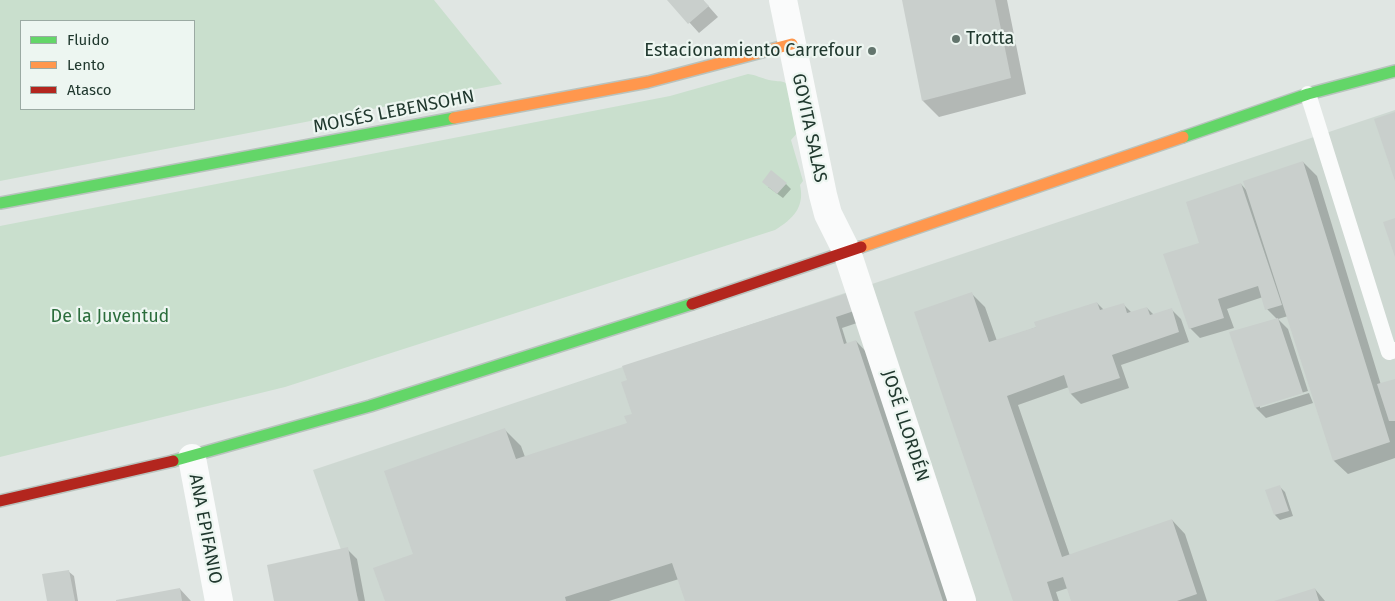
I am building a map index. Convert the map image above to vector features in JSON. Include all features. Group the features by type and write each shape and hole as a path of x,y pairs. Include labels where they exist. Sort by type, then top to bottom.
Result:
{"main road":[{"name":"MOISÉS LEBENSOHN","path":"0,203 648,82 792,44"},
{"path":"0,501 192,458 375,407 575,344 1308,94 1395,70"}],"street":[{"name":"GOYITA SALAS","path":"783,0 822,195 828,214 848,252"},
{"name":"JOSÉ LLORDÉN","path":"848,252 962,601"},
{"name":"ANA EPIFANIO","path":"192,458 219,601"}],"lane":[{"path":"1308,94 1388,352 1395,350"}],"shaded area":[{"path":"1395,110 1395,601 359,601 313,470"}],"green space":[{"path":"0,0 434,0 502,84 0,181"},
{"name":"De la Juventud","path":"748,74 782,82 795,90 798,132 791,140 803,181 800,185 801,200 792,217 775,230 285,387 0,457 0,226 670,96"}],"building":[{"path":"667,0 703,0 709,6 688,24"},
{"name":"Trotta","path":"902,0 995,0 1011,78 922,101"},
{"path":"1395,112 1395,181 1374,119"},
{"path":"1303,161 1390,442 1333,461 1243,181"},
{"path":"771,170 787,183 777,194 762,182"},
{"path":"1241,183 1282,305 1265,310 1258,286 1218,299 1224,318 1189,329 1163,254 1199,243 1186,202"},
{"path":"1395,218 1395,257 1383,222"},
{"path":"857,290 863,308 836,317 844,344 856,340 943,601 685,601 672,563 565,597 566,601 385,601 373,568 413,554 384,471 505,428 516,459 627,423 624,416 632,414 621,382 627,380 622,366"},
{"path":"972,292 989,342 1036,327 1034,322 1097,302 1100,310 1124,303 1127,313 1147,307 1150,315 1172,308 1179,332 1112,355 1120,378 1070,394 1064,375 1007,396 1062,557 1172,519 1197,594 1177,601 1071,601 1063,577 1047,582 1053,601 1013,601 914,312"},
{"path":"1278,318 1303,393 1255,408 1229,332"},
{"path":"1395,379 1395,421 1389,421 1377,384"},
{"path":"1280,485 1289,511 1274,515 1265,490"},
{"path":"348,547 358,601 274,601 267,565"},
{"path":"69,570 75,601 47,601 42,574"},
{"path":"180,588 182,601 116,601 116,600"},
{"path":"1315,588 1319,601 1274,601"}],"traffic: fast":[{"path":"1183,137 1308,94 1395,71"},
{"path":"0,203 454,118"},
{"path":"173,461 370,406 692,304"}],"traffic: slow":[{"path":"454,118 648,82 792,44"},
{"path":"861,247 1183,137"}],"traffic: jam":[{"path":"692,304 861,247"},
{"path":"0,501 173,461"}],"place":[{"name":"Trotta","path":"956,39"},
{"name":"Estacionamiento Carrefour","path":"872,51"}]}
